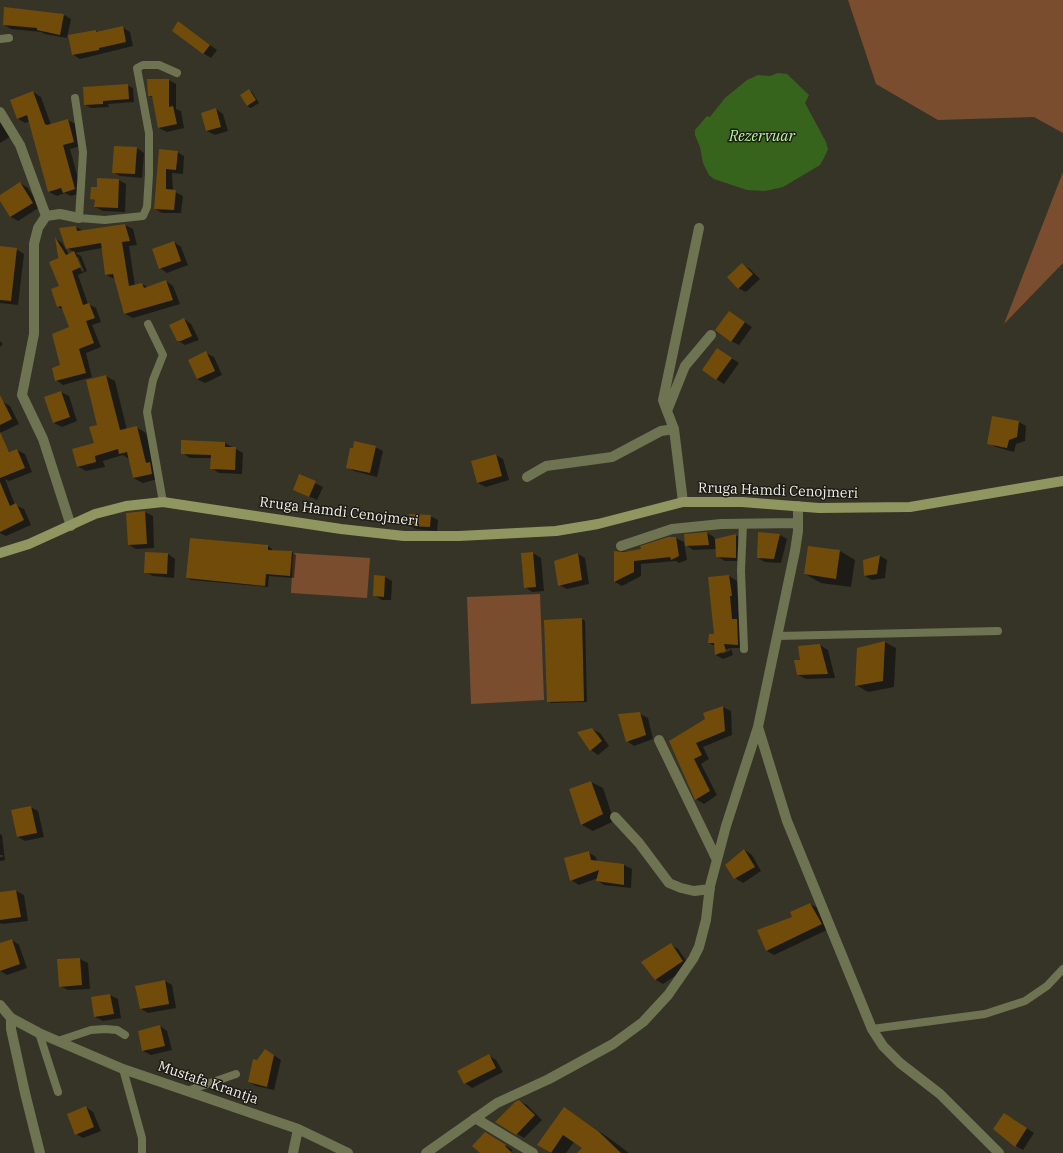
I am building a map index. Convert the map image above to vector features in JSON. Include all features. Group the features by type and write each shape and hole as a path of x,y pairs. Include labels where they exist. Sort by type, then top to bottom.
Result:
{"street":[{"path":"0,112 20,145 46,216"},
{"path":"71,526 43,440 22,395 34,334 34,244 38,228 46,216 60,214 80,218"},
{"path":"683,502 674,429 662,400 699,228"},
{"path":"667,411 686,366 711,335"},
{"path":"526,477 546,466 612,457 661,431 674,429"},
{"name":"Rruga Hamdi Cenojmeri","path":"0,553 29,544 95,514 126,506 163,502 341,529 404,536 427,536 511,534 556,531 598,524 683,502 742,502 819,508 910,507 1063,481"},
{"path":"426,1153 475,1118 514,1094 549,1078 613,1044 643,1022 681,979 693,959 699,947 706,920 710,889 730,812 758,727 795,551 798,506"},
{"path":"621,546 672,529 743,523 798,523"},
{"path":"758,727 787,821 872,1029 883,1046 900,1063 940,1094 999,1153"},
{"path":"659,740 717,860"},
{"path":"615,817 639,843 669,883 694,891 710,889"},
{"path":"0,1005 11,1018 11,1029 23,1086 40,1153"},
{"name":"Mustafa Krantja","path":"11,1018 39,1033 123,1069 298,1129 348,1153"},
{"path":"475,1118 533,1153"},
{"path":"293,1153 298,1129"}],"lane":[{"path":"0,39 9,38"},
{"path":"75,98 82,152 80,218 132,218 143,216 147,207 149,133 137,68 143,65 159,66 177,73"},
{"path":"148,324 164,355 152,380 147,412 163,502"},
{"path":"743,523 740,571 744,649"},
{"path":"777,636 998,631"},
{"path":"872,1029 985,1014 1025,1001 1047,986 1063,968"},
{"path":"58,1041 91,1030 105,1028 117,1030 125,1034"},
{"path":"39,1033 58,1092"},
{"path":"123,1069 142,1138 142,1153"},
{"path":"187,1090 236,1074"}],"shaded area":[{"path":"848,0 1063,0 1063,133 1034,117 938,120 876,84"},
{"path":"1063,172 1063,263 1004,324"},
{"path":"293,553 370,558 367,598 291,593"},
{"path":"540,594 544,700 471,704 467,597"}],"water":[{"name":"Rezervuar","path":"778,73 787,74 809,95 805,103 826,142 828,149 820,165 783,187 765,191 747,190 714,179 709,175 703,163 695,130 707,116 710,117 725,98 747,80 758,75 770,76"}],"building":[{"path":"4,7 64,14 60,35 37,30 37,28 3,25"},
{"path":"178,21 210,45 203,54 172,31"},
{"path":"123,26 126,42 99,48 99,50 72,55 68,35 96,30 96,32"},
{"path":"147,79 169,79 169,107 173,106 177,124 158,128 152,96 148,96"},
{"path":"128,84 129,99 103,101 103,104 84,105 83,87"},
{"path":"249,89 256,100 247,106 240,95"},
{"path":"33,91 45,124 47,125 68,119 74,142 63,145 75,189 63,193 61,188 48,192 27,115 17,119 10,100"},
{"path":"216,108 221,127 206,131 201,113"},
{"path":"114,146 137,147 135,174 112,173"},
{"path":"159,149 178,151 176,170 166,169 166,189 176,190 174,210 154,209"},
{"path":"97,178 119,179 118,208 94,207 95,200 90,199 91,187 97,187"},
{"path":"20,182 33,203 10,217 0,201 0,195"},
{"path":"125,224 130,241 122,242 129,286 142,283 144,288 166,280 173,300 124,314 113,274 105,275 101,243 66,249 59,228 76,226 77,231"},
{"path":"55,237 66,255 74,251 81,267 72,271 83,305 89,303 95,318 86,321 94,343 79,349 86,373 55,381 52,368 60,365 52,334 69,327 61,306 57,307 51,289 59,286 49,262 58,258"},
{"path":"174,241 181,261 159,269 152,249"},
{"path":"0,246 17,248 11,301 0,300"},
{"path":"742,263 753,274 738,289 727,277"},
{"path":"729,311 745,322 731,342 715,330"},
{"path":"184,318 192,336 181,341 177,341 169,325"},
{"path":"717,348 732,358 716,380 702,370"},
{"path":"206,351 215,371 197,379 188,360"},
{"path":"106,375 120,430 137,426 146,463 150,462 152,474 133,478 127,452 119,454 118,449 95,456 96,462 77,467 72,449 94,443 89,427 97,425 86,380"},
{"path":"61,391 70,417 53,423 44,397"},
{"path":"0,395 12,419 0,425"},
{"path":"992,416 1019,421 1017,437 1009,440 1007,448 987,444"},
{"path":"0,432 9,452 17,449 25,468 0,478"},
{"path":"181,440 225,442 225,447 236,447 235,470 210,469 211,455 181,454"},
{"path":"354,441 376,446 370,473 346,468 350,448 353,448"},
{"path":"496,454 502,476 477,483 471,461"},
{"path":"299,474 316,481 309,497 293,490"},
{"path":"0,482 10,506 16,503 24,520 0,532"},
{"path":"145,511 147,544 128,545 126,513"},
{"path":"409,514 431,515 430,527 408,526"},
{"path":"707,532 709,545 685,546 684,534"},
{"path":"758,532 780,534 774,559 757,558"},
{"path":"736,534 736,558 716,557 715,539"},
{"path":"668,537 676,537 679,556 671,560 670,557 634,561 634,572 614,582 614,551 623,552 641,549 640,546"},
{"path":"190,538 268,545 268,550 292,551 290,576 266,574 265,586 186,578"},
{"path":"808,546 840,550 836,579 804,574"},
{"path":"145,552 168,553 167,574 144,573"},
{"path":"533,552 536,587 524,588 521,553"},
{"path":"578,553 582,580 558,586 554,561"},
{"path":"880,555 877,574 864,576 863,560"},
{"path":"374,575 385,576 384,597 373,596"},
{"path":"729,575 732,596 730,596 732,619 737,619 738,645 724,644 726,651 715,655 714,643 708,643 709,634 714,634 708,577"},
{"path":"582,618 584,701 547,702 544,620"},
{"path":"885,641 883,681 855,686 857,648"},
{"path":"820,644 828,674 797,675 794,660 800,660 798,646"},
{"path":"723,706 725,731 696,743 702,755 694,759 710,791 695,800 669,741 705,719 703,713"},
{"path":"640,712 646,735 626,742 618,714"},
{"path":"592,728 602,741 590,751 577,732"},
{"path":"591,781 603,814 581,825 569,789"},
{"path":"31,806 37,833 17,837 11,810"},
{"path":"744,849 755,867 734,879 725,865"},
{"path":"589,851 591,860 624,864 624,885 596,881 599,870 570,881 564,858"},
{"path":"16,890 21,917 0,920 0,892"},
{"path":"810,903 822,924 766,951 757,930 792,917 790,912"},
{"path":"12,939 20,964 0,971 0,943"},
{"path":"671,943 683,961 655,980 641,962"},
{"path":"80,958 82,985 59,987 57,959"},
{"path":"165,980 169,1004 140,1009 135,986"},
{"path":"110,994 114,1014 94,1017 91,997"},
{"path":"160,1025 165,1046 142,1051 138,1031"},
{"path":"265,1049 274,1055 267,1087 248,1082 253,1059 257,1060"},
{"path":"489,1054 496,1068 464,1084 457,1071"},
{"path":"519,1100 535,1115 516,1135 495,1122 515,1102"},
{"path":"86,1106 94,1127 75,1135 67,1114"},
{"path":"564,1107 598,1131 621,1153 577,1153 582,1148 563,1135 551,1153 537,1145"},
{"path":"1004,1113 1027,1128 1015,1147 993,1129"},
{"path":"485,1132 506,1145 505,1146 512,1153 480,1153 472,1146"}]}
